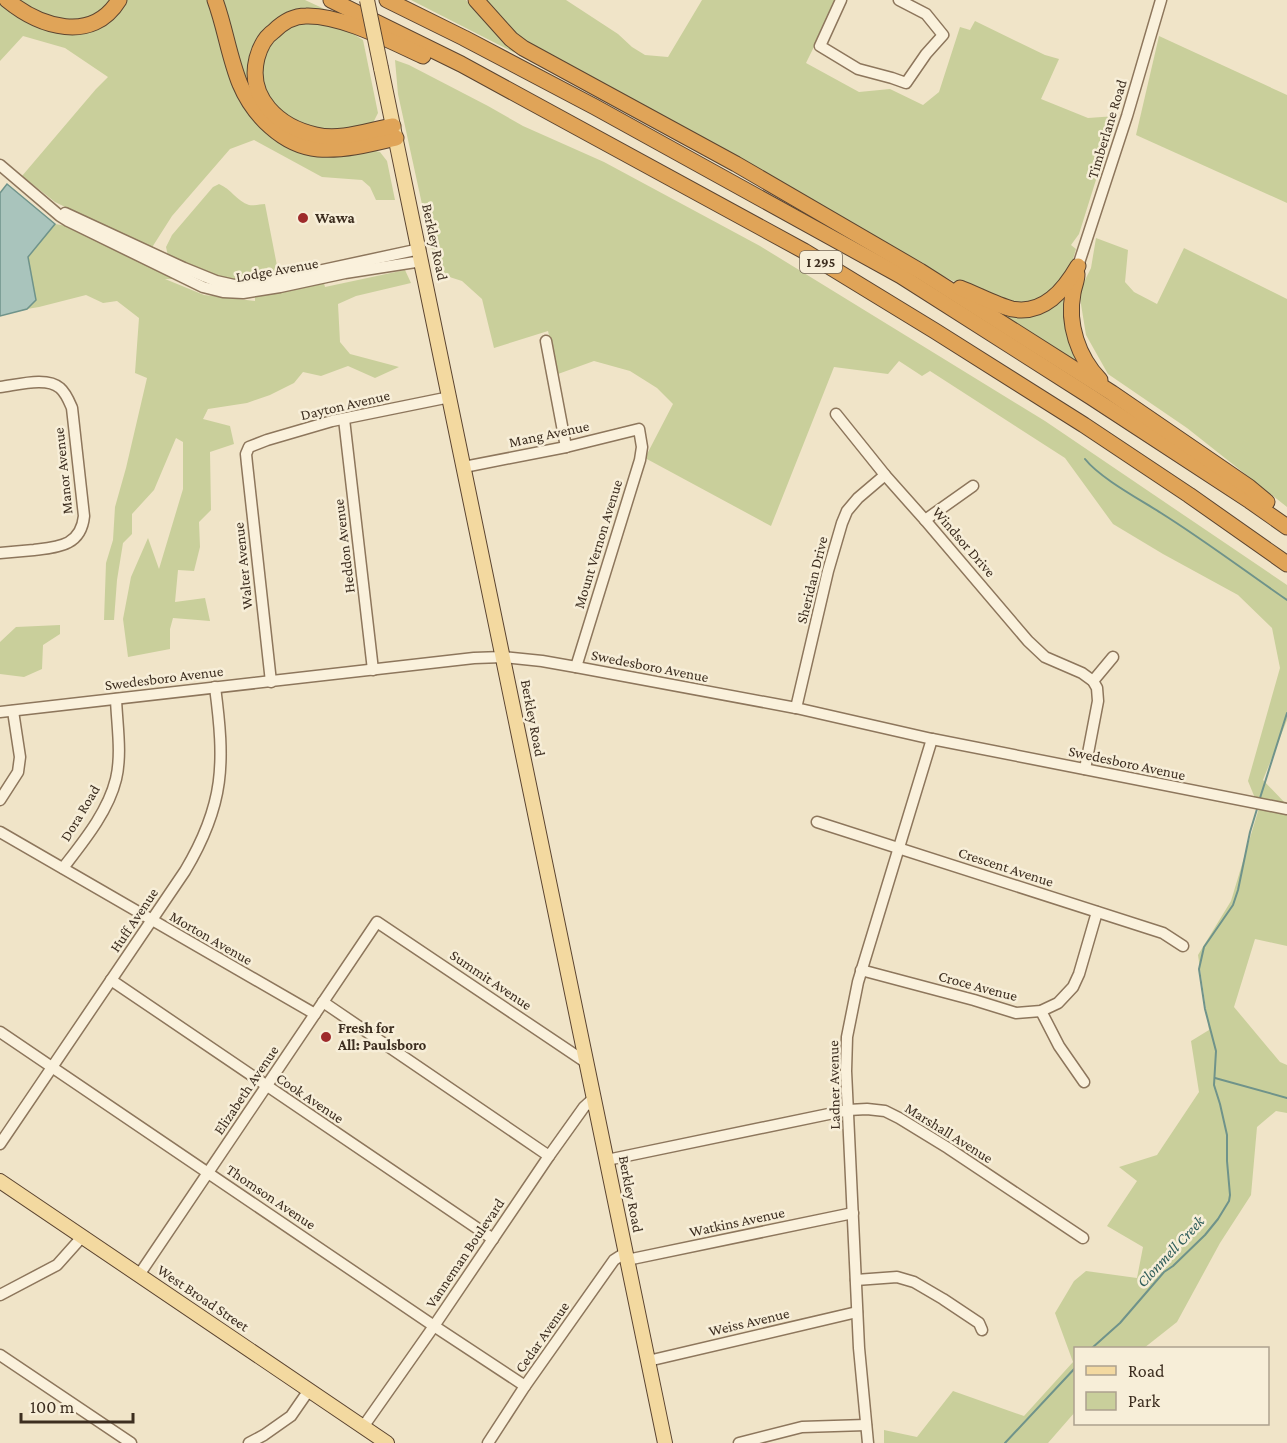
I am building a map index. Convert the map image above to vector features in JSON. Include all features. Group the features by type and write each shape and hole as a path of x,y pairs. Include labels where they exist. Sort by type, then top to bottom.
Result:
{"highway":[{"path":"7,0 41,21 61,26 79,27 102,18 119,0"},
{"path":"214,0 240,84 257,114 271,128 296,144 316,149 334,149 394,132"},
{"name":"I 295","path":"331,0 461,64 778,237 935,331 1084,425 1287,564"},
{"name":"I 295","path":"387,0 594,107 901,276 1091,397 1287,527"},
{"path":"476,0 511,39 523,48 736,164 920,271 1112,393 1248,487 1287,520"},
{"path":"394,132 318,136 303,132 279,118 261,99 255,78 259,50 270,34 298,16 320,16 342,22 446,66 564,128 757,235 778,237"},
{"path":"920,271 1012,309 1026,309 1036,308 1061,292 1078,266"},
{"path":"1078,266 1073,293 1073,332 1081,354 1093,373 1112,393"}],"main road":[{"name":"Berkley Road","path":"367,0 664,1443"},
{"name":"West Broad Street","path":"0,1181 387,1443"}],"street":[{"path":"841,0 820,46 858,69 906,82 943,35 926,14 898,0"},
{"name":"Timberlane Road","path":"1078,266 1124,126 1161,0"},
{"name":"Lodge Avenue","path":"0,165 48,206 184,268 216,281 234,285 421,255"},
{"path":"546,341 566,447"},
{"name":"Manor Avenue","path":"0,387 43,381 60,387 66,394 72,408 84,516 79,532 66,544 0,553"},
{"name":"Dayton Avenue","path":"249,447 344,419 450,397"},
{"name":"Windsor Drive","path":"836,414 885,475 1037,649 1045,657 1082,673 1093,681"},
{"name":"Heddon Avenue","path":"344,419 374,670"},
{"name":"Mang Avenue","path":"464,467 566,447 639,429"},
{"name":"Mount Vernon Avenue","path":"576,667 640,460 642,447 639,429"},
{"name":"Walter Avenue","path":"249,447 246,464 271,682"},
{"name":"Sheridan Drive","path":"796,708 842,523 847,511 858,498 885,475"},
{"path":"926,520 973,486"},
{"name":"Swedesboro Avenue","path":"0,712 474,658 504,657 576,667 796,708 932,739 1287,809"},
{"path":"1085,769 1098,701 1097,688 1093,681 1113,657"},
{"name":"Huff Avenue","path":"0,1144 191,861 203,839 214,810 220,783 221,734 214,687"},
{"name":"Dora Road","path":"63,868 94,825 107,803 116,780 118,755 116,699"},
{"path":"0,800 18,772 20,758 13,711"},
{"name":"Ladner Avenue","path":"868,1443 857,1312 846,1071 847,1037 861,970 932,739"},
{"name":"Crescent Avenue","path":"817,822 1163,933 1183,946"},
{"name":"Morton Avenue","path":"0,832 315,1014"},
{"path":"1084,1082 1059,1046 1041,1011 1058,1004 1073,987 1097,912"},
{"name":"Summit Avenue","path":"377,922 587,1063"},
{"name":"Elizabeth Avenue","path":"139,1275 377,922"},
{"name":"Croce Avenue","path":"861,970 1016,1013 1041,1011"},
{"name":"Cook Avenue","path":"111,980 493,1239"},
{"path":"323,1002 549,1156"},
{"name":"Thomson Avenue","path":"0,1032 525,1386"},
{"name":"Vanneman Boulevard","path":"363,1427 549,1156 584,1107 594,1098"},
{"name":"Marshall Avenue","path":"607,1160 848,1110 885,1111 948,1148 1083,1238"},
{"name":"Watkins Avenue","path":"626,1257 853,1213"},
{"path":"0,1295 57,1265 82,1237"},
{"name":"Cedar Avenue","path":"488,1443 525,1386 614,1260 626,1257"},
{"path":"856,1280 897,1277 914,1282 979,1323 982,1330"},
{"name":"Weiss Avenue","path":"648,1361 857,1312"},
{"path":"0,1355 130,1443"},
{"path":"249,1443 291,1416 309,1390"},
{"path":"739,1443 802,1428 866,1425"}],"green space":[{"path":"16,0 114,0 94,19 68,24 35,14"},
{"path":"124,0 210,0 236,94 265,132 286,147 308,154 371,150 380,152 387,161 395,200 376,200 370,187 362,180 322,177 254,140 230,149 172,216 151,249 55,202 22,176 108,77 65,48 23,36 0,61 0,2 82,32"},
{"path":"220,0 305,0 331,12 305,11 258,40 252,99"},
{"path":"411,0 466,0 515,53"},
{"path":"485,0 566,0 618,34 645,55 668,57 702,0 837,0 806,63 859,92 890,89 923,105 939,92 960,27 970,30 975,21 1045,55 1059,59 1041,99 1088,118 1116,116 1079,234 1071,245 1076,249 1069,273 1056,292 1028,304 1012,304 967,288 907,258 537,51 517,34"},
{"path":"315,20 339,25 363,40 378,113 373,123 355,129 324,132 298,126 278,110 262,92 259,72 263,52 275,34 291,23"},
{"path":"1159,36 1287,95 1287,203 1136,135"},
{"path":"395,60 409,65 523,126 604,162 760,246 1045,421 1287,585 1287,720 1263,780 1287,805 1287,946 1255,939 1234,1007 1280,1062 1287,1065 1287,1113 1276,1111 1257,1127 1251,1195 1220,1243 1177,1322 1145,1347 1074,1347 1074,1413 1048,1443 884,1443 884,1430 917,1437 953,1391 1024,1416 1073,1362 1055,1313 1074,1281 1086,1271 1137,1278 1143,1247 1107,1226 1137,1181 1119,1167 1157,1155 1199,1092 1191,1041 1209,1030 1198,955 1231,901 1259,808 1248,781 1280,668 1272,628 1238,595 1113,524 1065,458 930,371 922,376 899,361 888,374 834,367 771,526 645,458 673,404 657,388 630,371 594,361 558,374 548,331 494,348 482,299 462,281 437,273 398,94"},
{"path":"219,184 249,205 265,204 279,276 240,282 217,279 168,256 166,247 172,235 213,187"},
{"path":"55,224 67,226 178,279 165,279 204,295 255,301 255,296 324,283 325,287 405,270 411,283 356,296 338,304 340,342 350,354 399,367 375,378 348,366 321,376 303,372 294,383 270,395 247,403 208,409 203,419 230,426 234,444 210,452 211,510 199,522 200,547 194,571 178,570 175,602 205,598 210,621 173,618 170,629 170,649 128,657 123,619 131,577 148,538 159,569 183,489 183,442 176,438 154,490 132,514 132,534 123,543 114,620 104,620 106,563 113,540 115,507 147,378 135,373 139,318 117,301 103,303 86,295 27,309 36,300 28,257"},
{"path":"1096,238 1128,250 1125,282 1134,292 1157,304 1184,248 1287,299 1287,507 1187,428 1108,374 1086,335 1079,292 1091,268"},
{"path":"1067,294 1078,363 984,305 1039,313"},
{"path":"60,625 60,634 43,645 42,669 24,677 0,674 0,642 16,627"}],"water":[{"path":"7,184 55,224 28,257 36,300 27,309 0,316 0,193"}],"waterway":[{"path":"1085,459 1110,481 1193,534 1287,600"},
{"name":"Clonmell Creek","path":"1260,798 1287,713"},
{"name":"Clonmell Creek","path":"1093,1347 1120,1323 1164,1272 1205,1235 1229,1201 1227,1135 1214,1085 1216,1051 1205,1009 1199,969 1204,947 1233,905 1257,809"},
{"path":"1215,1078 1287,1098"},
{"name":"Clonmell Creek","path":"1005,1443 1074,1369"}],"place":[{"name":"Wawa","path":"303,218"},
{"name":"Fresh for All: Paulsboro","path":"326,1037"}]}
